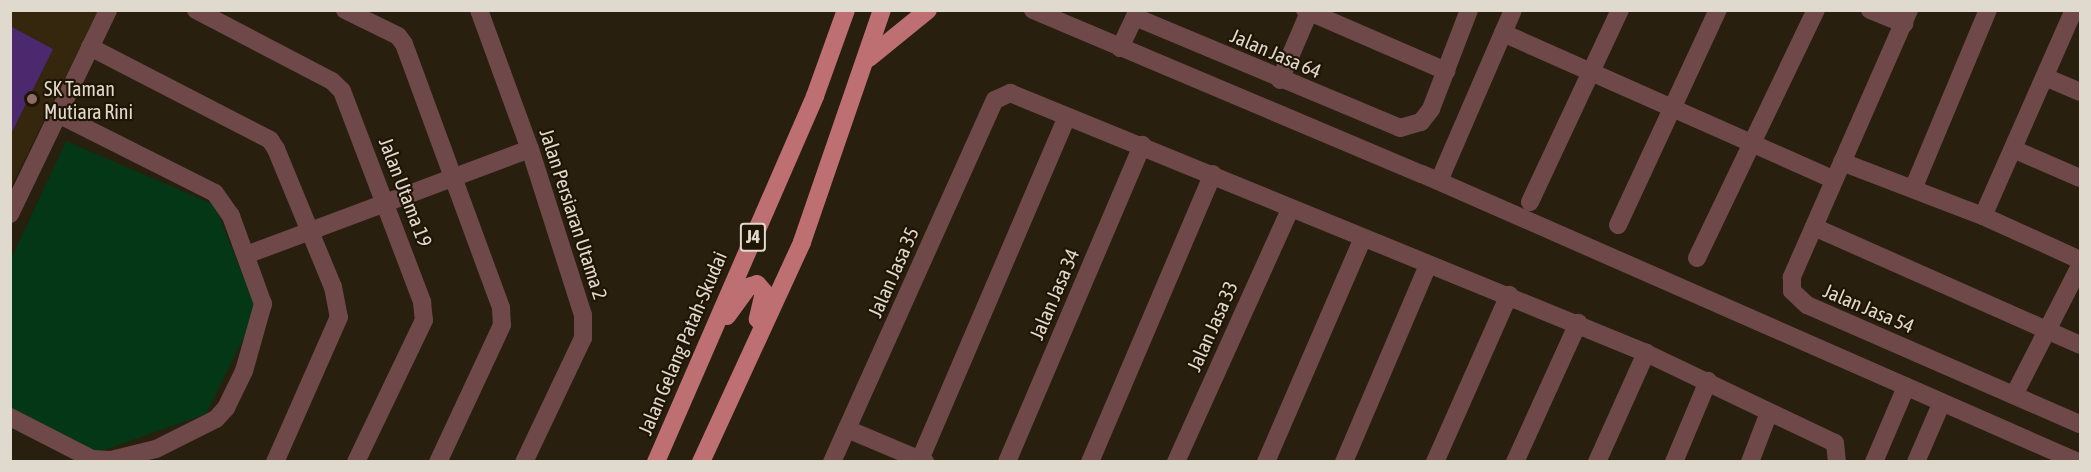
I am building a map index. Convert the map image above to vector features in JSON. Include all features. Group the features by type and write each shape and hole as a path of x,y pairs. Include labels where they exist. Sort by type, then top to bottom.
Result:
{"main road":[{"name":"Jalan Gelang Patah-Skudai","path":"656,462 815,96 846,10"},
{"name":"J4","path":"701,462 802,242 867,60 882,10"},
{"path":"867,60 879,45 928,10"},
{"path":"701,355 748,287 757,284 764,292 762,309 744,369"}],"street":[{"path":"10,214 108,10"},
{"name":"Jalan Utama 19","path":"196,10 332,81 342,91 423,302 424,320 356,462"},
{"path":"345,10 398,36 404,44 501,309 502,325 438,462"},
{"name":"Jalan Persiaran Utama 2","path":"479,10 530,149 584,327 524,462"},
{"path":"1033,10 1439,181 2078,462"},
{"path":"1280,80 1308,11 1446,71 1469,10"},
{"path":"1439,181 1513,10"},
{"path":"1530,202 1620,10"},
{"path":"1618,225 1670,107 1718,10"},
{"path":"1697,258 1755,145 1816,10"},
{"path":"1870,10 1906,17"},
{"path":"1913,189 1988,10"},
{"path":"1983,216 2074,10"},
{"path":"1120,48 1136,14"},
{"name":"Jalan Jasa 64","path":"1136,14 1280,80 1400,128 1421,122 1446,71"},
{"name":"Jalan Jasa 54","path":"1906,17 1792,277 1796,298 2080,424"},
{"path":"1503,33 1834,180"},
{"path":"90,47 270,140 310,232 339,317 275,462"},
{"path":"2045,77 2080,92"},
{"name":"Jalan Jasa 35","path":"832,462 995,100 1010,93 1067,117"},
{"path":"10,417 92,459 111,460 158,455 216,419 244,371 263,304 231,216 215,192 58,114"},
{"path":"847,429 921,461 1067,117 1142,145 1213,174 1290,210 1578,323 1646,353 1708,381 1768,415 1835,443 1837,462"},
{"name":"Jalan Jasa 34","path":"1007,462 1142,145"},
{"path":"246,255 451,176 530,149"},
{"path":"2013,149 2080,178"},
{"path":"1842,162 1983,216 2080,260"},
{"path":"1090,462 1213,174"},
{"name":"Jalan Jasa 33","path":"1176,462 1290,210"},
{"path":"1814,227 2080,345"},
{"path":"1266,462 1363,238"},
{"path":"1344,462 1428,265"},
{"path":"2014,395 2045,330 2080,267"},
{"path":"1435,462 1509,296"},
{"path":"1515,462 1578,323"},
{"path":"1597,462 1646,353"},
{"path":"1674,462 1708,381"},
{"path":"1874,462 1906,387"},
{"path":"1916,462 1942,402"},
{"path":"1749,462 1768,415"}],"shaded area":[{"name":"SK Taman Mutiara Rini","path":"11,11 98,11 11,187"}],"green space":[{"path":"66,141 215,205 257,311 206,414 96,453 11,407 10,261"}],"building":[{"path":"10,26 53,49 10,136"}],"place":[{"name":"SK Taman Mutiara Rini","path":"32,99"}]}
